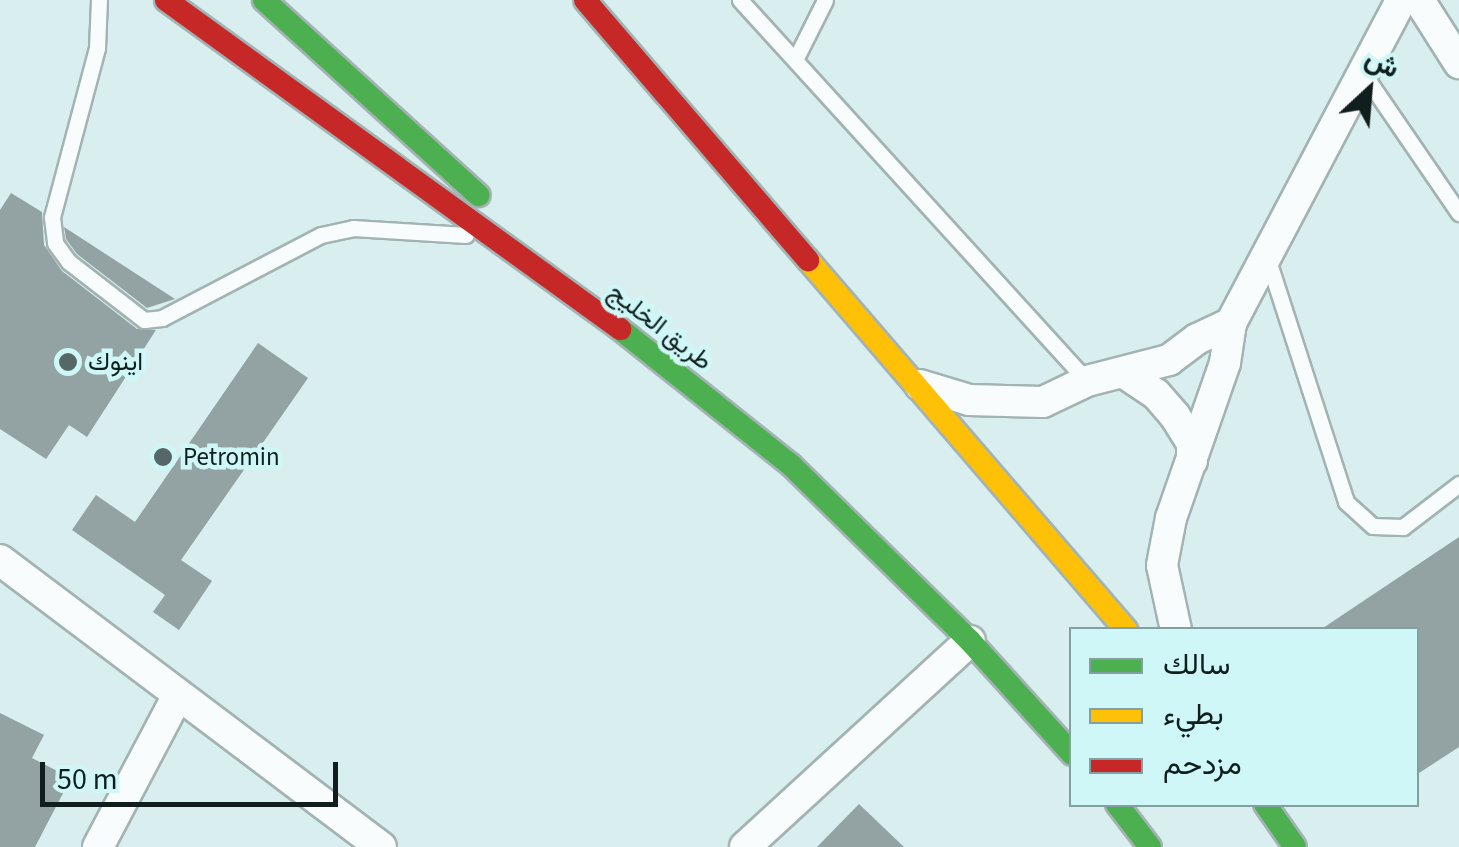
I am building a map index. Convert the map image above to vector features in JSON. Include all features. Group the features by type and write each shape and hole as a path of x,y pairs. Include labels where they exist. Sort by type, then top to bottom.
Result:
{"main road":[{"name":"طريق الخليج","path":"166,0 624,332 790,465 970,641 1069,751"},
{"path":"264,0 311,38 624,332"},
{"path":"559,0 712,150"},
{"path":"585,0 1123,627"},
{"path":"1119,807 1150,847"},
{"path":"1267,807 1295,847"}],"street":[{"path":"1175,627 1162,565 1172,518 1225,363 1231,323 1401,0"},
{"path":"1419,0 1459,62"},
{"path":"913,382 969,400 1043,402 1087,380 1126,374 1169,360 1197,339 1231,323"},
{"path":"1126,374 1156,394 1176,416 1192,443 1192,461"},
{"path":"0,560 380,847"},
{"path":"745,847 970,641"},
{"path":"98,847 178,694"}],"lane":[{"path":"99,0 97,48 52,217 55,243 69,262 144,320 162,318 321,235 353,228 488,236"},
{"path":"740,0 1087,380"},
{"path":"795,60 825,0"},
{"path":"1362,74 1459,213"},
{"path":"1266,256 1346,502 1373,526 1403,527 1459,484"}],"building":[{"name":"اينوك","path":"11,193 42,212 44,245 62,271 137,329 156,330 87,437 69,425 46,459 0,429 0,210"},
{"path":"64,227 175,299 147,308 77,254 66,239"},
{"path":"258,343 308,378 181,560 212,581 179,630 153,612 165,595 72,530 96,495 135,522"},
{"path":"1459,537 1459,747 1419,773 1419,627 1324,627"},
{"path":"0,713 44,735 32,758 71,778 35,847 0,847"},
{"path":"859,804 904,847 817,847"}],"traffic: fast":[{"path":"264,0 478,195"},
{"path":"620,329 791,465 970,641 1069,751"},
{"path":"1119,807 1150,847"},
{"path":"1267,807 1295,847"}],"traffic: slow":[{"path":"808,260 1123,627"}],"traffic: jam":[{"path":"166,0 620,329"},
{"path":"585,0 808,260"}],"place":[{"name":"اينوك","path":"68,362"},
{"name":"Petromin","path":"163,457"}]}
